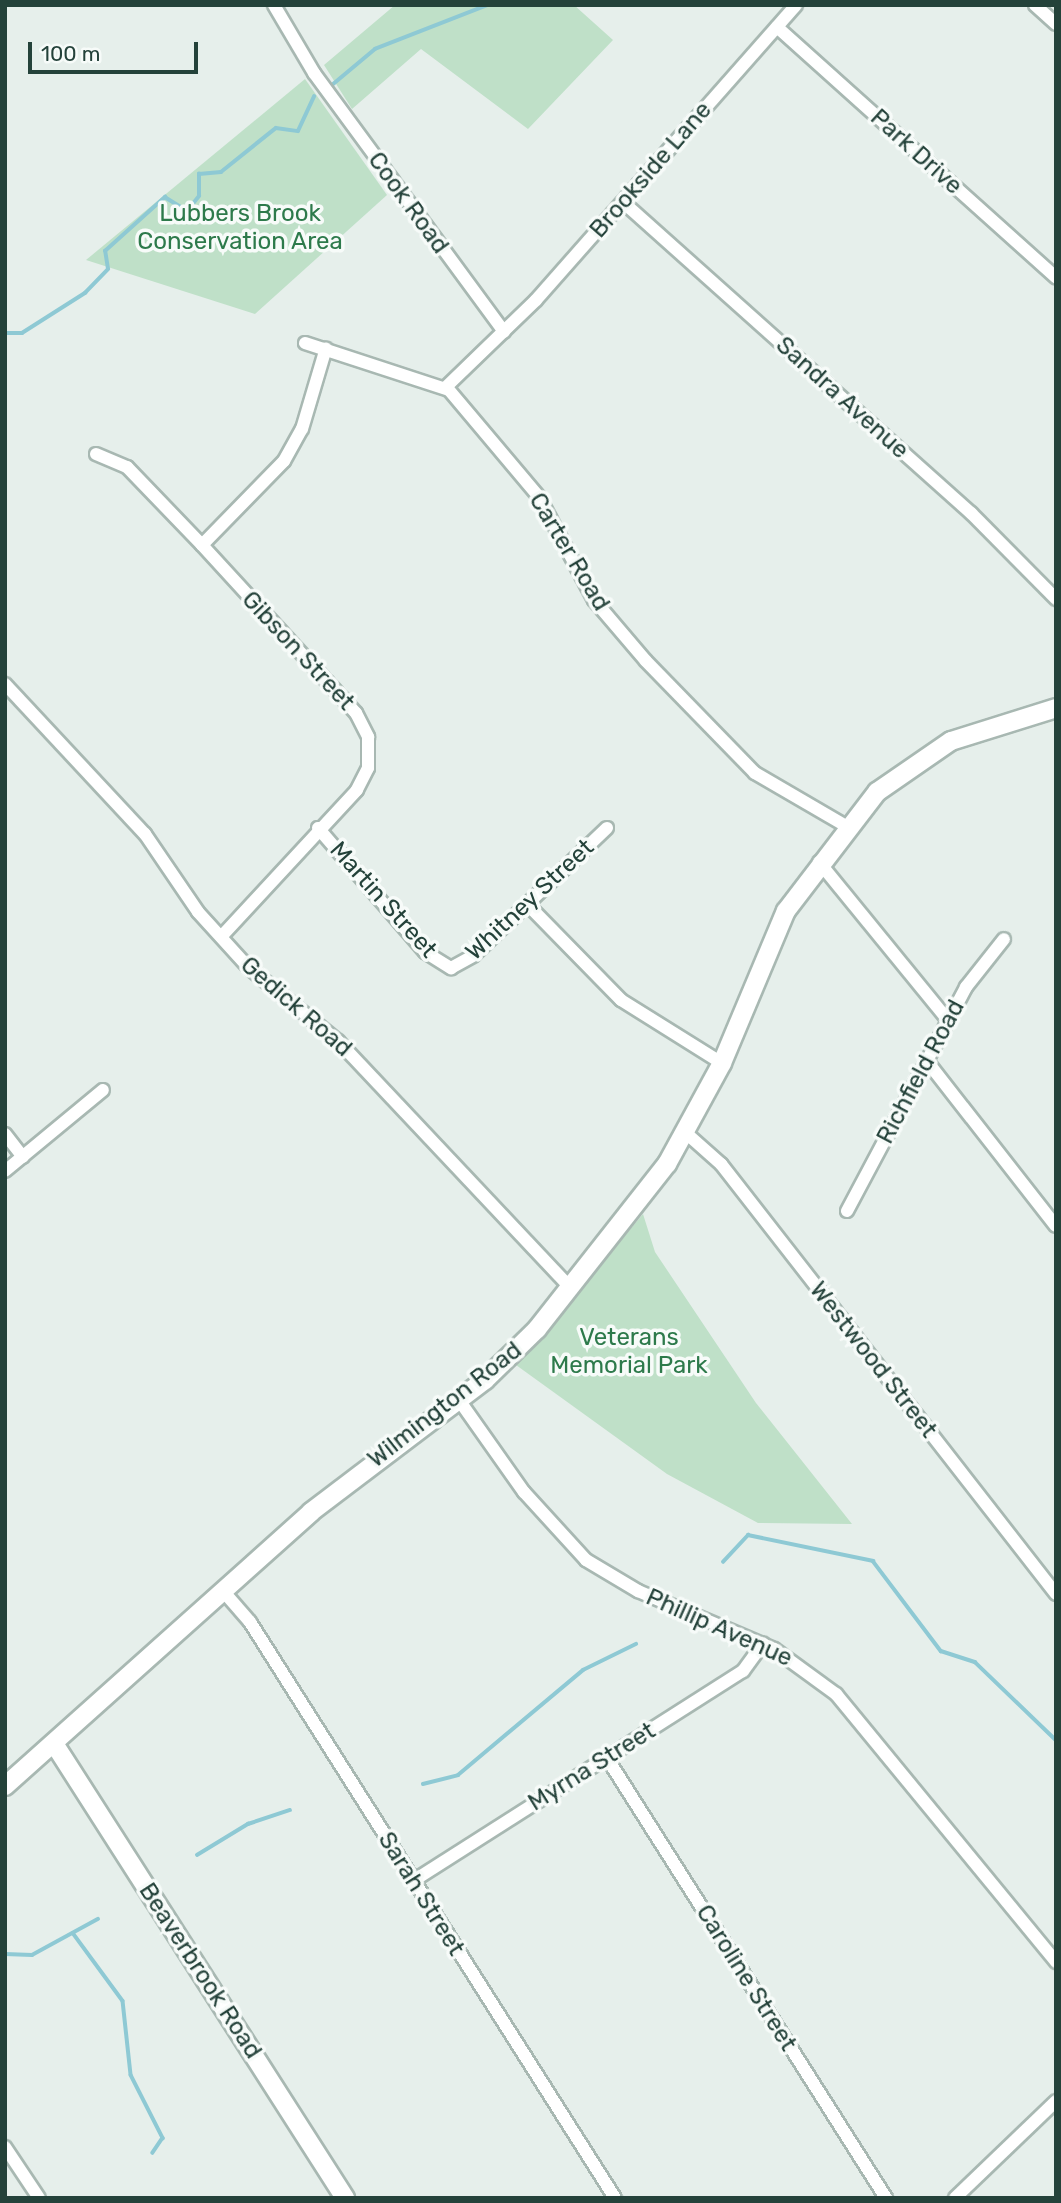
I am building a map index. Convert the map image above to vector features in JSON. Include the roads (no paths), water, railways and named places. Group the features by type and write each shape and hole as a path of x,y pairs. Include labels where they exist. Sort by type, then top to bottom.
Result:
{"main road":[{"name":"Wilmington Road","path":"5,1786 55,1745 327,1498 459,1400 515,1353 638,1206 686,1133 722,1063 770,943 819,862 846,826 888,782 938,747 998,721 1056,708"},
{"name":"Beaverbrook Road","path":"55,1745 345,2198"}],"street":[{"name":"Cook Road","path":"274,5 314,73 504,332"},
{"name":"Brookside Lane","path":"446,387 504,332 796,5"},
{"path":"1035,5 1056,24"},
{"name":"Park Drive","path":"777,27 1056,277"},
{"name":"Sandra Avenue","path":"622,202 971,513 1056,599"},
{"path":"305,342 446,387"},
{"path":"202,545 284,461 305,421 326,348"},
{"name":"Carter Road","path":"446,387 539,497 591,595 646,661 755,773 846,826"},
{"name":"Gibson Street","path":"96,454 129,469 202,545 362,722 369,745 366,774 221,937"},
{"name":"Gedick Road","path":"5,684 145,834 221,937 273,991 338,1041 571,1288"},
{"name":"Martin Street","path":"318,828 425,952 450,968"},
{"name":"Whitney Street","path":"450,968 528,905 607,828"},
{"path":"819,862 948,1020"},
{"path":"528,905 621,1000 722,1063"},
{"name":"Richfield Road","path":"846,1211 930,1065 948,1020 985,956 1004,939"},
{"path":"930,1065 1056,1226"},
{"path":"5,1171 103,1090"},
{"name":"Westwood Street","path":"686,1133 721,1164 1056,1594"},
{"path":"5,1135 23,1157"},
{"name":"Phillip Avenue","path":"459,1400 524,1492 586,1560 638,1591 762,1643 836,1694 1056,1962"},
{"name":"Sarah Street","path":"224,1592 250,1622 615,2198"},
{"name":"Myrna Street","path":"413,1881 745,1670 762,1643"},
{"name":"Caroline Street","path":"607,1758 886,2198"},
{"path":"956,2198 1056,2101"},
{"path":"5,2147 38,2198"}],"waterway":[{"path":"332,85 375,49 487,5"},
{"path":"5,333 22,333 85,293 108,269 105,251 165,197 187,211 199,196 199,174 221,172 276,128 298,131 314,96"},
{"path":"723,1562 748,1535 873,1561 941,1651 975,1662 1056,1740"},
{"path":"423,1784 458,1775 583,1670 636,1644"},
{"path":"197,1855 248,1824 290,1810"},
{"path":"5,1954 32,1955 98,1919"},
{"path":"73,1933 123,2001 131,2075 163,2138 153,2153"}],"park label":[{"name":"Lubbers Brook Conservation Area","path":"240,228"},
{"name":"Veterans Memorial Park","path":"629,1352"}]}
